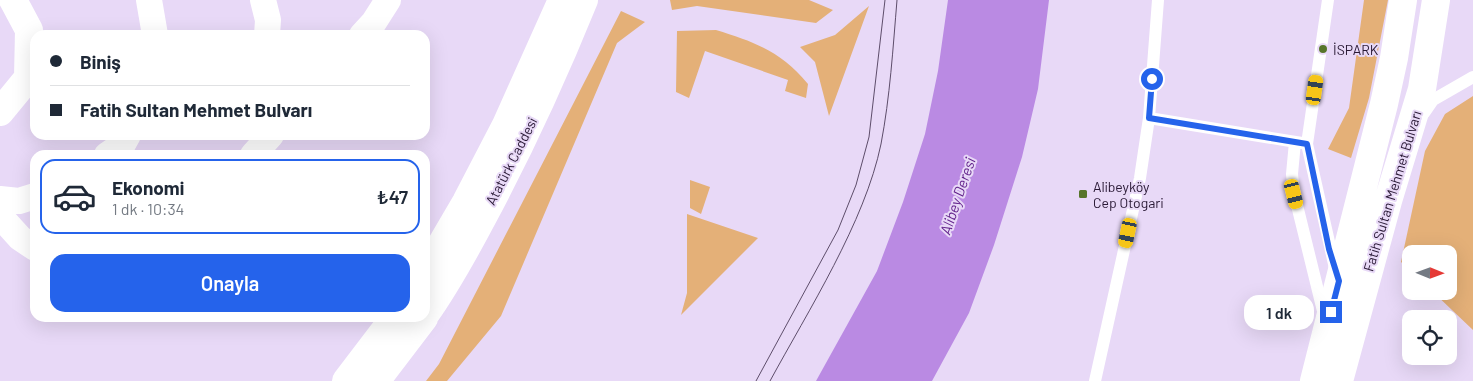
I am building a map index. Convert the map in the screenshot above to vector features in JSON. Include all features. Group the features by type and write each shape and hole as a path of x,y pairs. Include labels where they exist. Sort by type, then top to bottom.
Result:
{"main road":[{"path":"0,112 28,78 29,30 13,0"},
{"name":"Atatürk Caddesi","path":"430,263 466,202 506,125 562,0"},
{"name":"Atatürk Caddesi","path":"430,307 456,268 507,172 547,90 584,0"},
{"name":"Fatih Sultan Mehmet Bulvarı","path":"1314,381 1384,104 1394,58 1402,0"},
{"name":"Fatih Sultan Mehmet Bulvarı","path":"1339,381 1388,201 1410,133 1428,59 1436,0"},
{"path":"346,381 391,322"},
{"name":"Atatürk Caddesi","path":"376,381 420,322"}],"street":[{"path":"149,0 154,30"},
{"path":"263,0 268,20 267,30"},
{"path":"367,30 388,0"},
{"path":"114,150 125,140"},
{"path":"258,150 266,140"},
{"path":"0,199 19,201 30,198"},
{"path":"0,216 20,238 30,245"}],"lane":[{"path":"1095,381 1140,178 1149,118 1158,0"},
{"path":"1327,327 1294,194 1292,174 1301,143 1328,0"},
{"path":"1410,133 1433,100 1473,79"},
{"path":"1149,118 1301,143"},
{"path":"1301,143 1339,281"}],"shaded area":[{"path":"670,0 809,0 833,10 816,23 697,6 672,10"},
{"path":"1364,0 1388,0 1369,98 1351,158 1328,149 1349,108"},
{"path":"869,6 829,116 815,62 800,47 835,35"},
{"path":"621,11 645,22 617,43 501,316 447,381 426,381 439,364"},
{"path":"716,30 755,44 778,56 808,84 806,98 785,91 788,80 705,51 689,98 676,92 677,31"},
{"path":"1473,96 1473,330 1457,315 1457,310 1452,310 1441,300 1458,300 1458,245 1405,245 1425,151 1445,114"},
{"path":"690,180 710,187 701,214 690,208"},
{"path":"687,214 758,238 681,315 687,293"}],"water":[{"name":"Alibey Deresi","path":"948,0 1049,0 1038,89 1022,157 994,245 969,313 932,381 816,381 877,271 903,202 925,134 938,71"}],"tram line":[{"path":"756,381 838,230 856,185 869,137 885,0"},
{"path":"770,381 834,266 849,235 873,174 881,144 887,108 897,0"}],"place":[{"name":"İSPARK","path":"1323,49"},
{"name":"Alibeyköy Cep Otogari","path":"1083,194"}],"route":[{"path":"1152,79 1149,118 1307,144 1329,249 1339,281 1331,312"}]}
